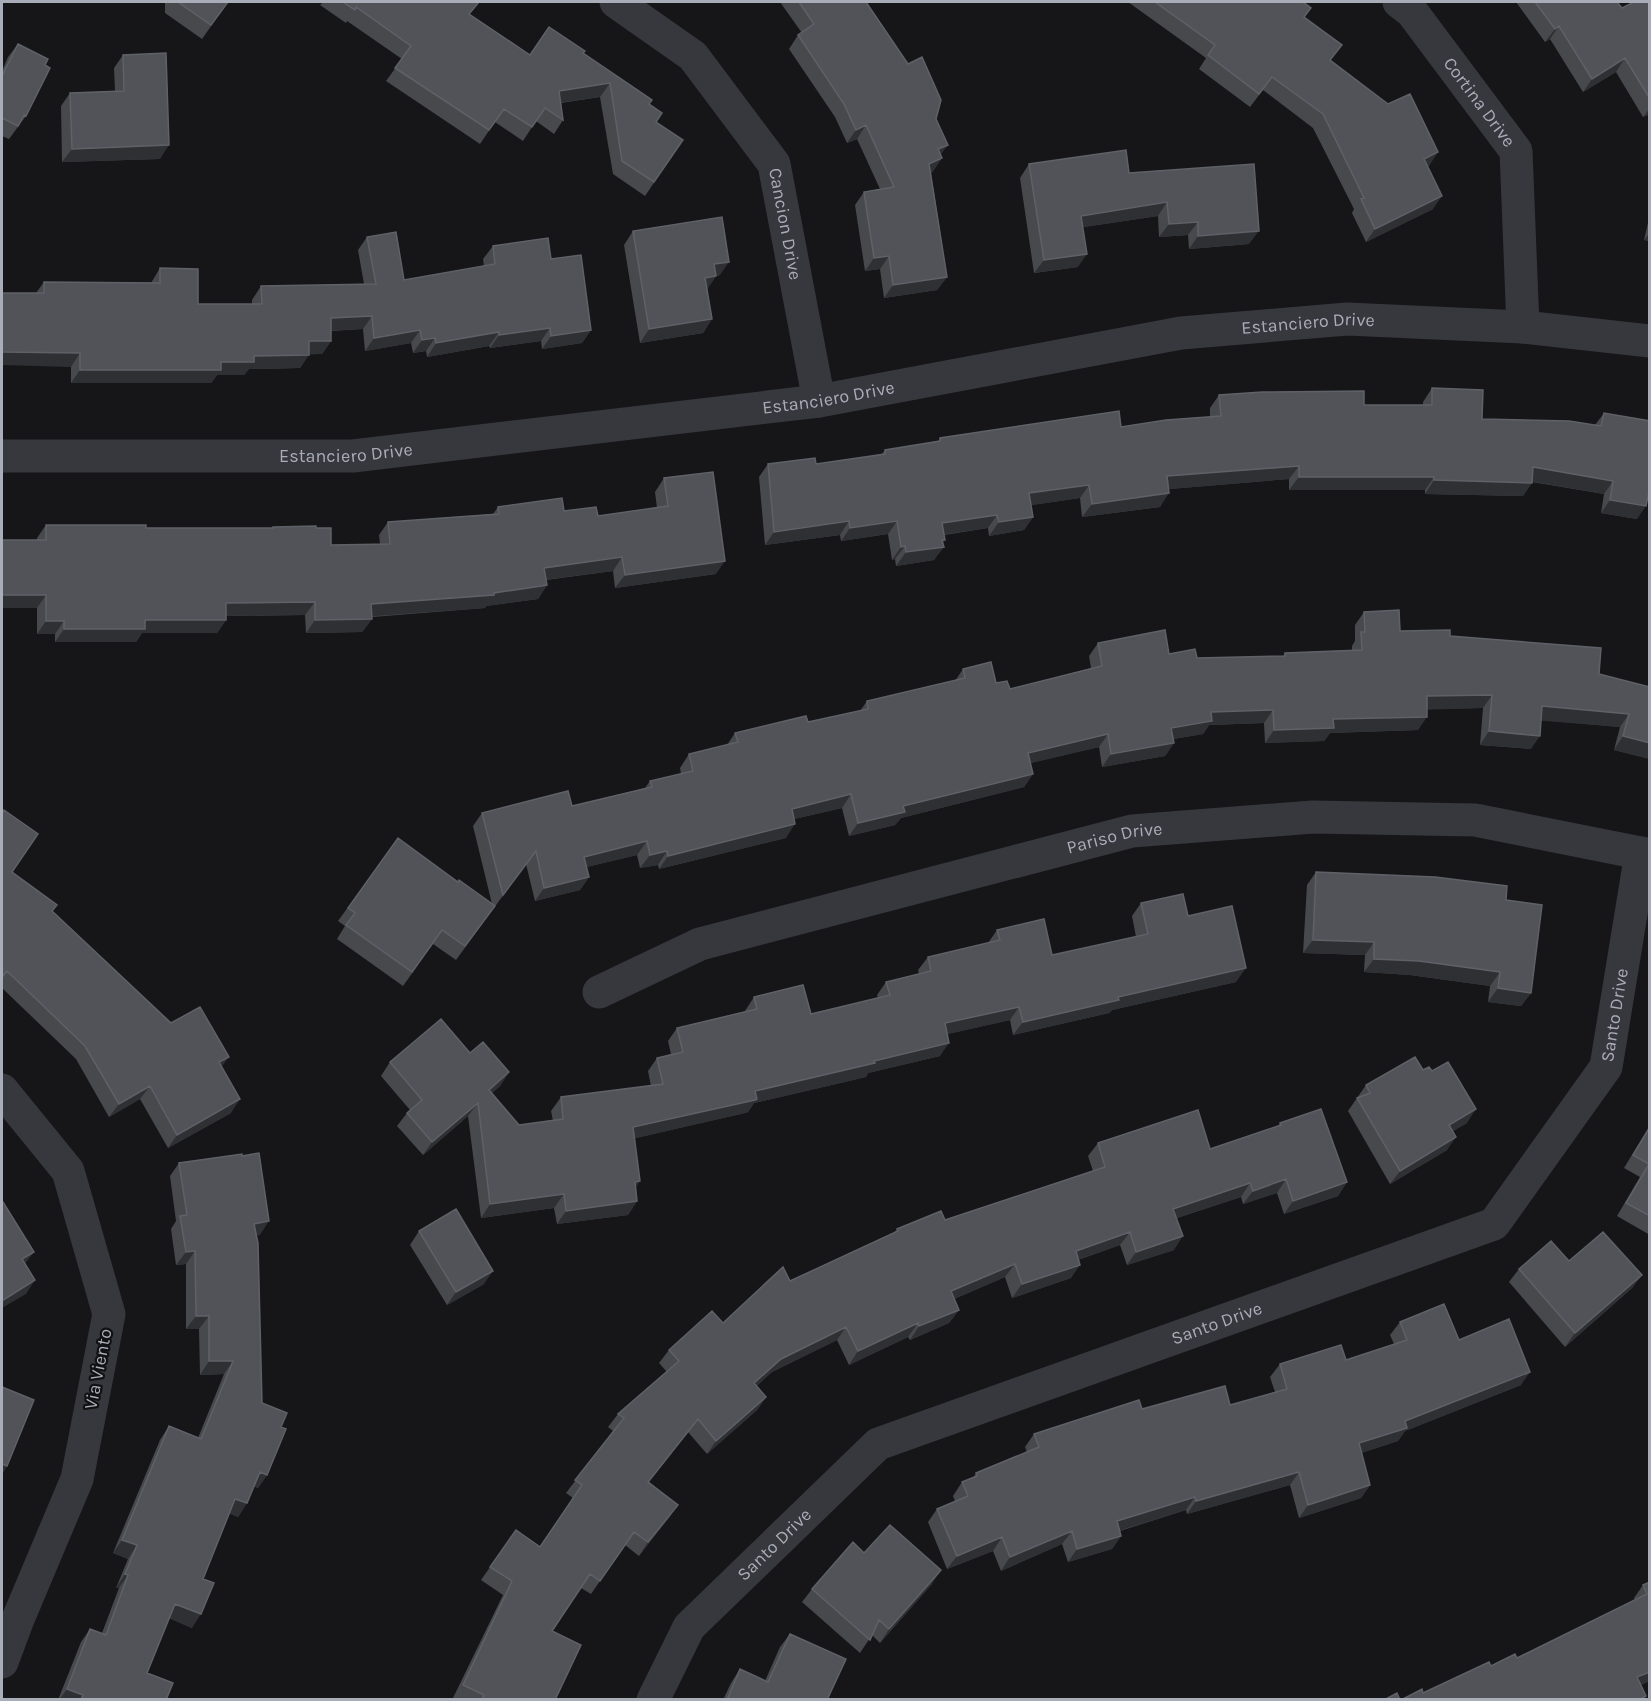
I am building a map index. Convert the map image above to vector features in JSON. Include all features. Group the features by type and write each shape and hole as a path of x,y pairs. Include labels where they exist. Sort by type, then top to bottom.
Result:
{"street":[{"name":"Cancion Drive","path":"616,2 693,56 774,164 819,401"},
{"name":"Cortina Drive","path":"1399,2 1412,12 1516,151 1523,327"},
{"name":"Estanciero Drive","path":"2,456 353,456 819,401 1181,333 1347,319 1523,327 1650,341"},
{"name":"Pariso Drive","path":"599,992 700,944 1132,831 1313,817 1475,820 1645,854"},
{"name":"Santo Drive","path":"653,1700 688,1627 878,1444 1494,1224 1606,1067 1645,854"},
{"name":"Via Viento","path":"2,1090 68,1171 109,1314 77,1479 10,1615 2,1662"}],"building":[{"path":"178,2 228,2 211,25"},
{"path":"343,2 479,2 469,14 530,55 549,27 652,100 649,104 662,113 656,122 683,140 654,182 622,161 610,83 559,91 563,120 545,108 532,127 504,109 489,130 395,68 411,46 356,7 355,10"},
{"path":"799,2 866,2 908,64 922,57 941,100 936,119 948,145 938,149 942,158 929,164 947,277 893,285 889,256 874,258 864,192 894,187 866,125 856,130 844,104 798,35 814,24"},
{"path":"1155,2 1303,2 1311,8 1304,17 1342,45 1330,60 1388,104 1410,94 1438,152 1424,159 1442,196 1375,229 1361,199 1364,198 1323,114 1272,77 1259,94 1208,55 1215,45"},
{"path":"1535,2 1617,2 1622,8 1634,2 1650,2 1650,99 1625,58 1592,79 1559,26 1555,29"},
{"path":"18,44 48,59 45,65 50,68 26,116 24,115 18,126 2,118 2,76"},
{"path":"166,53 169,145 72,149 70,93 124,91 123,55"},
{"path":"1126,150 1129,173 1254,164 1259,231 1198,236 1198,222 1169,224 1167,202 1081,216 1087,254 1044,260 1029,164"},
{"path":"722,217 729,262 714,264 716,276 705,278 712,319 649,329 633,231"},
{"path":"396,232 404,280 495,264 493,246 548,238 551,259 581,255 591,330 551,336 550,328 499,335 499,332 436,343 435,338 422,340 420,330 374,338 372,316 331,318 331,341 309,341 309,355 254,356 254,362 221,362 221,370 80,370 80,353 2,352 2,293 44,293 44,282 160,283 160,268 198,269 198,304 262,304 261,286 376,284 367,237"},
{"path":"1432,388 1483,390 1482,419 1569,421 1601,426 1604,413 1650,421 1650,487 1646,506 1610,500 1613,481 1533,467 1532,483 1434,480 1434,477 1299,477 1299,466 1167,476 1169,493 1092,504 1089,485 1029,493 1033,517 999,522 997,515 942,523 944,547 906,552 905,546 901,547 897,521 850,528 849,521 774,532 768,464 815,458 816,464 885,454 885,450 940,441 940,438 1119,411 1121,427 1166,420 1221,416 1219,395 1262,392 1364,391 1364,405 1432,405"},
{"path":"713,472 725,561 625,575 622,557 544,568 547,585 494,593 494,595 371,604 372,619 315,620 315,602 226,603 226,620 145,620 145,629 64,629 64,621 46,621 46,595 2,595 2,540 46,540 46,525 146,525 146,528 316,526 316,528 331,528 331,545 390,544 388,522 499,514 498,507 562,498 564,511 596,507 598,516 668,506 664,478"},
{"path":"1399,610 1400,631 1450,630 1450,636 1601,648 1599,674 1650,687 1650,743 1623,736 1629,714 1542,706 1540,736 1489,731 1492,695 1427,696 1427,717 1333,719 1334,728 1274,730 1273,710 1211,712 1212,721 1171,728 1174,743 1111,754 1108,734 1028,753 1033,774 903,806 905,812 858,823 851,794 792,809 795,824 668,856 667,851 650,855 647,841 584,857 589,877 544,888 536,851 503,895 482,813 568,791 572,806 652,787 650,781 693,771 689,754 738,742 735,733 806,716 808,722 868,709 867,701 965,678 963,669 991,662 996,683 1007,681 1010,689 1102,666 1098,643 1165,630 1169,654 1195,649 1197,658 1285,656 1285,653 1362,650 1361,632 1365,632 1364,612"},
{"path":"4,810 38,834 12,872 57,905 52,911 171,1023 200,1007 229,1057 219,1062 240,1099 177,1135 150,1086 119,1104 85,1046 7,971 3,976 2,814"},
{"path":"398,838 495,906 465,946 442,930 412,972 346,925 355,913 348,908"},
{"path":"1316,872 1435,877 1507,886 1506,900 1542,905 1531,993 1498,988 1500,972 1419,961 1374,959 1374,942 1313,940"},
{"path":"1183,894 1188,916 1232,906 1246,968 1118,997 1119,1000 1023,1022 1019,1007 945,1023 949,1043 755,1091 757,1099 755,1100 633,1127 640,1181 635,1182 637,1201 566,1211 564,1194 490,1204 478,1103 432,1142 407,1113 422,1100 390,1062 441,1019 470,1053 483,1042 509,1072 489,1090 519,1125 563,1119 561,1097 663,1084 657,1058 683,1052 677,1028 757,1009 754,997 803,985 811,1014 890,995 886,982 931,971 928,957 1000,940 997,930 1044,919 1052,955 1148,934 1141,903"},
{"path":"1415,1057 1423,1070 1429,1067 1432,1071 1448,1062 1476,1109 1449,1125 1456,1137 1400,1171 1357,1098 1370,1093 1366,1085"},
{"path":"1321,1109 1347,1182 1293,1201 1286,1179 1253,1191 1250,1183 1173,1209 1183,1236 1136,1252 1130,1232 1076,1251 1080,1265 1022,1284 1015,1264 951,1291 959,1310 919,1326 918,1323 858,1351 846,1327 781,1359 754,1383 766,1397 716,1441 698,1419 648,1482 678,1505 648,1542 634,1532 600,1581 590,1574 552,1631 581,1645 555,1700 482,1700 484,1695 463,1685 512,1581 490,1567 516,1530 540,1547 582,1485 575,1480 624,1418 618,1414 679,1361 669,1350 712,1311 723,1323 783,1267 790,1281 898,1231 897,1229 941,1211 945,1220 1105,1167 1098,1143 1198,1110 1210,1149"},
{"path":"1650,1127 1650,1216 1626,1203 1649,1164 1633,1155"},
{"path":"259,1153 269,1221 254,1224 258,1243 262,1403 287,1413 281,1427 286,1429 267,1475 260,1472 247,1503 235,1499 203,1579 214,1583 201,1614 175,1604 147,1673 173,1683 166,1700 81,1700 83,1695 67,1689 90,1629 106,1635 128,1575 125,1574 137,1545 122,1540 169,1426 201,1439 233,1361 209,1361 209,1316 196,1316 195,1251 186,1252 180,1216 187,1215 179,1163"},
{"path":"2,1202 34,1252 22,1259 35,1280 2,1301"},
{"path":"456,1209 493,1271 456,1292 419,1231"},
{"path":"1603,1232 1642,1275 1575,1333 1519,1269 1551,1241 1569,1261"},
{"path":"1444,1304 1459,1340 1509,1319 1530,1372 1405,1421 1407,1428 1359,1443 1370,1485 1308,1505 1299,1472 1196,1501 1195,1497 1117,1521 1121,1536 1077,1549 1072,1531 1010,1557 1002,1537 957,1556 937,1509 968,1496 962,1482 977,1476 976,1473 1039,1447 1034,1434 1139,1400 1142,1409 1225,1386 1230,1405 1287,1389 1280,1364 1341,1345 1346,1360 1407,1340 1400,1322"},
{"path":"2,1387 34,1400 7,1466 2,1464"},
{"path":"890,1525 941,1570 889,1629 879,1620 870,1640 812,1589 853,1542 864,1553"},
{"path":"1650,1582 1650,1672 1637,1677 1646,1696 1639,1700 1401,1700 1422,1689 1423,1693 1489,1662 1491,1666 1515,1654 1517,1658 1647,1594 1643,1585"},
{"path":"790,1634 846,1659 827,1700 727,1700 740,1669 768,1682"},
{"path":"1397,1693 1400,1700 1384,1700"}]}
